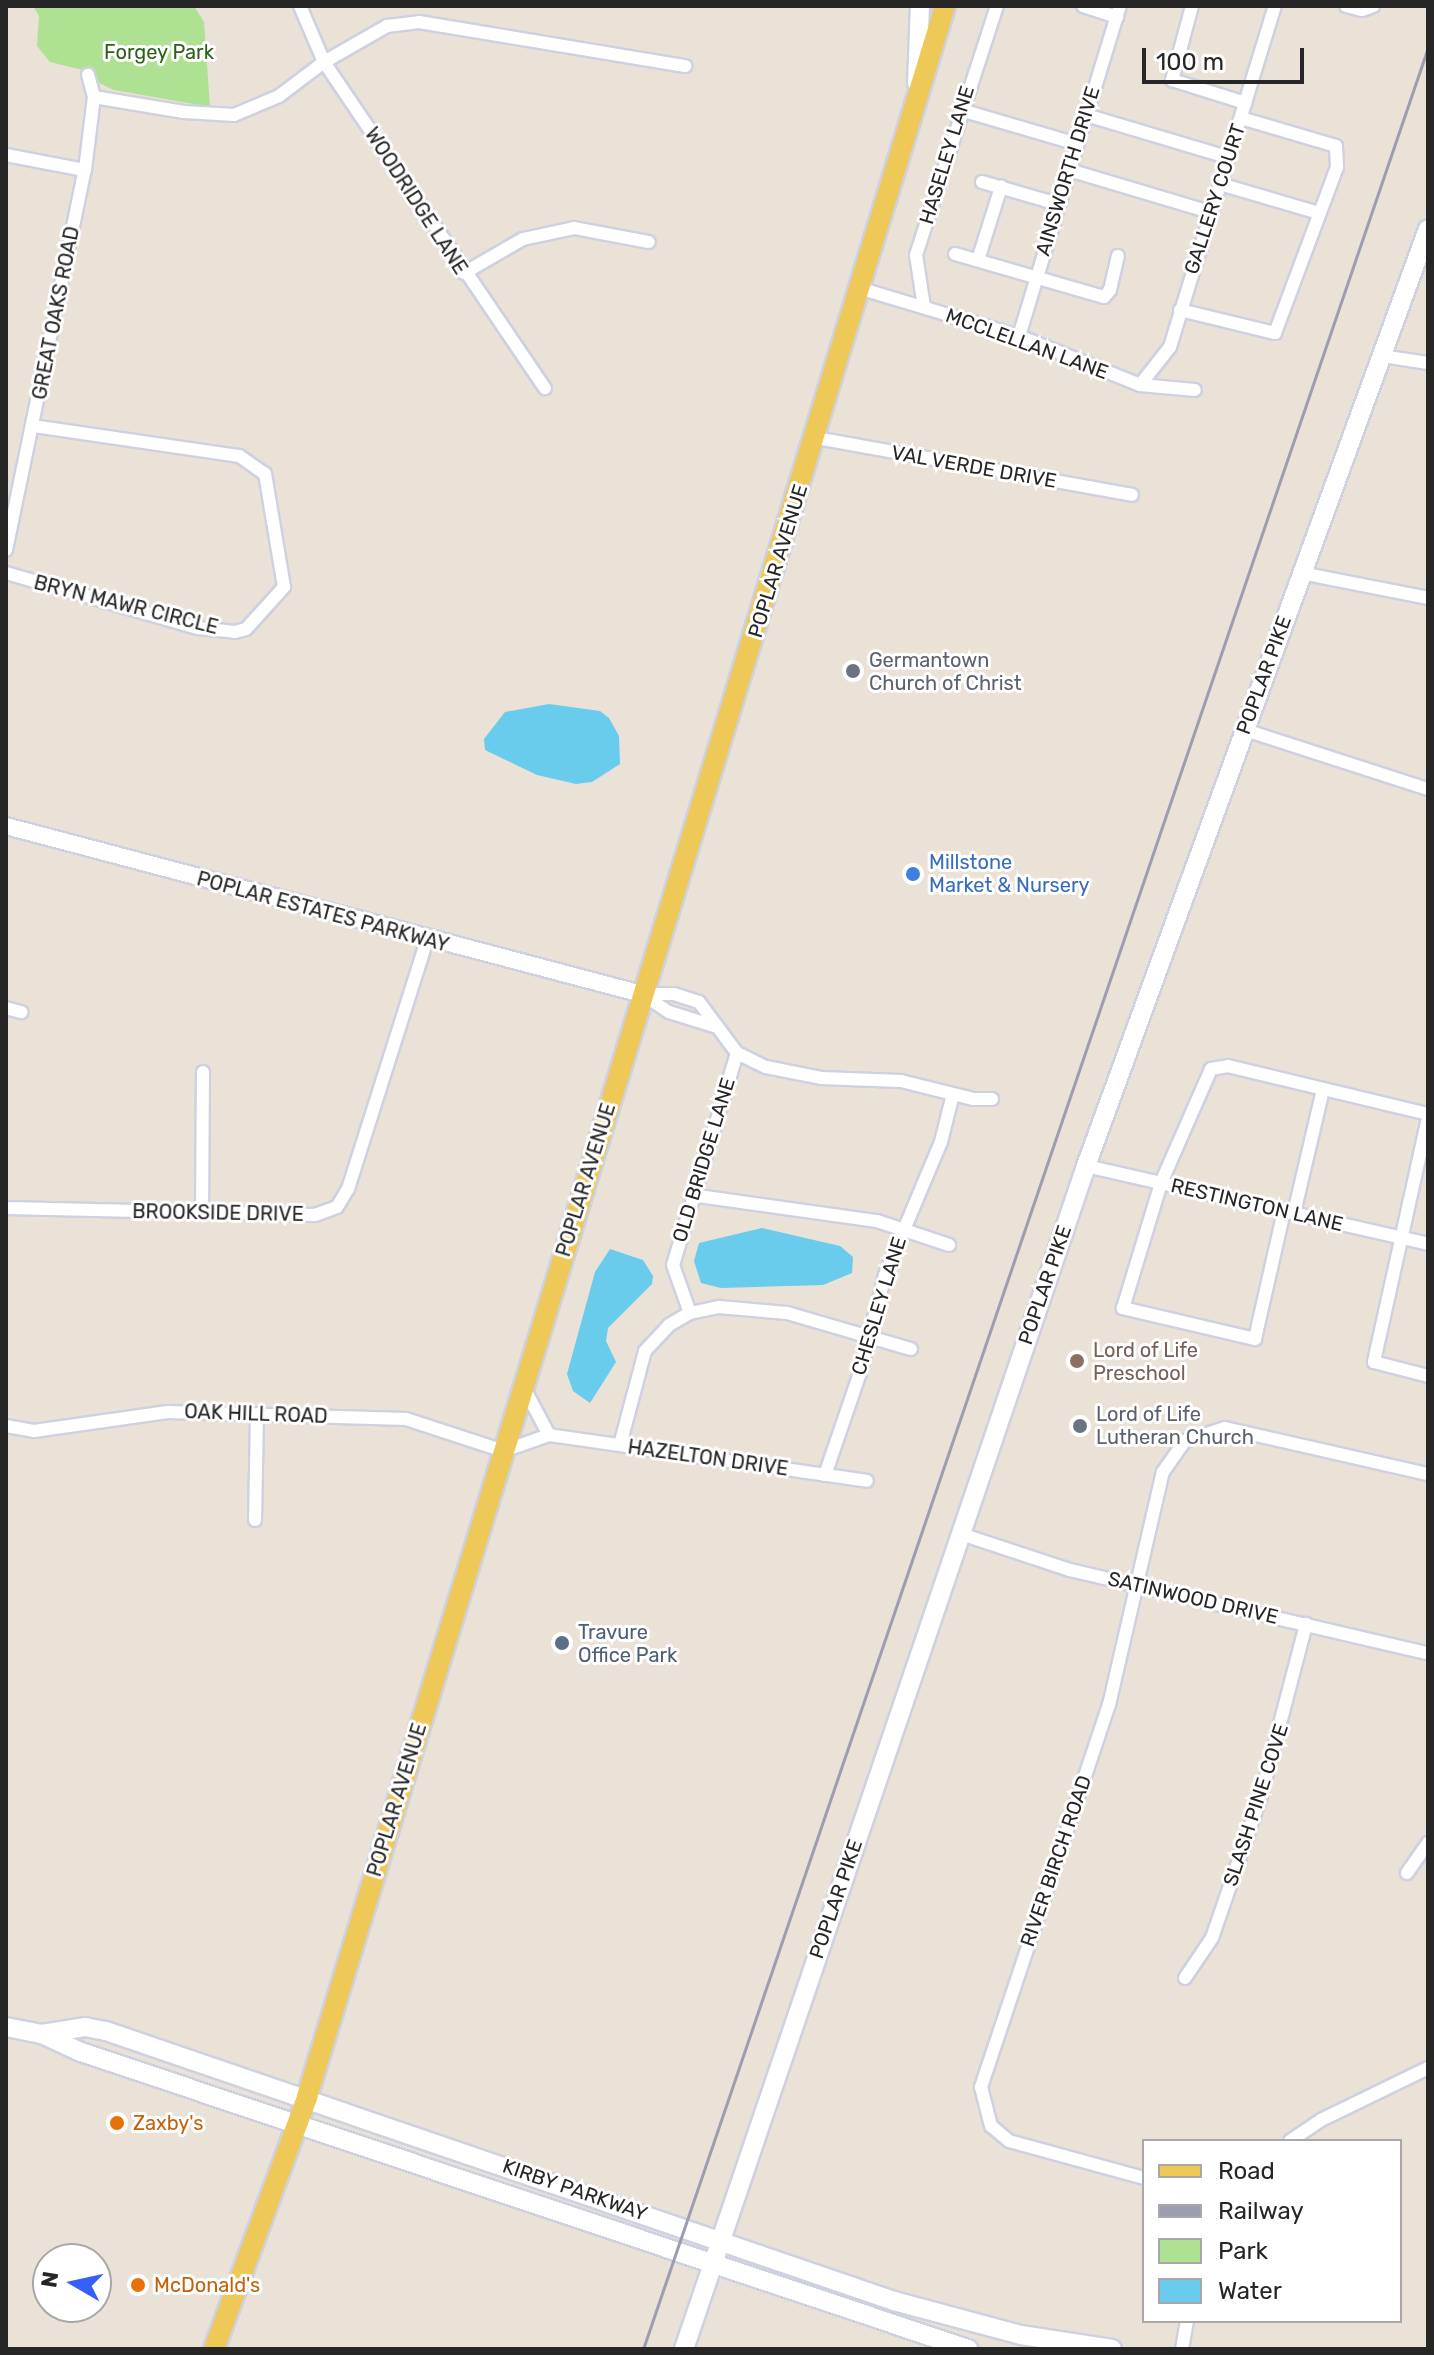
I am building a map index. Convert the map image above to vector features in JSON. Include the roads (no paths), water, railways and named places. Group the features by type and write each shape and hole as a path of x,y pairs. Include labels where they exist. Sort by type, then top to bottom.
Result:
{"main road":[{"path":"916,105 920,6"},
{"name":"POPLAR AVENUE","path":"214,2349 307,2097 642,994 862,289 945,6"},
{"name":"POPLAR PIKE","path":"684,2349 1086,1166 1428,229"},
{"name":"KIRBY PARKWAY","path":"6,2027 42,2034 968,2349"},
{"name":"KIRBY PARKWAY","path":"42,2034 85,2027 106,2031 968,2323 1112,2349"}],"street":[{"name":"WOODRIDGE LANE","path":"300,6 324,62 464,273 545,388"},
{"name":"HASELEY LANE","path":"924,307 916,255 997,6"},
{"path":"1083,6 1118,11"},
{"path":"1192,6 1172,80 1246,103"},
{"name":"GALLERY COURT","path":"1140,385 1170,347 1275,6"},
{"path":"1346,6 1362,10 1373,6"},
{"name":"AINSWORTH DRIVE","path":"1019,336 1118,11"},
{"path":"94,97 234,115 279,96 324,62 387,26 419,22 685,66"},
{"name":"GREAT OAKS ROAD","path":"6,550 85,170 94,97 88,75"},
{"path":"961,110 1077,144"},
{"path":"1086,115 1227,157"},
{"path":"1180,310 1275,333 1339,160 1336,146 1241,118"},
{"path":"6,155 85,170"},
{"path":"1069,170 1210,212"},
{"path":"982,182 1058,204"},
{"path":"1220,184 1319,213"},
{"path":"978,260 1001,187"},
{"path":"464,273 523,239 574,228 649,242"},
{"path":"955,254 1104,297 1110,290 1118,256"},
{"name":"MCCLELLAN LANE","path":"862,289 1019,336 1140,385 1195,390"},
{"path":"1382,356 1428,363"},
{"name":"BRYN MAWR CIRCLE","path":"6,573 198,628 246,629 284,587 265,474 239,456 33,426"},
{"name":"VAL VERDE DRIVE","path":"816,438 1132,495"},
{"path":"1301,573 1428,598"},
{"path":"1245,730 1428,789"},
{"name":"POPLAR ESTATES PARKWAY","path":"6,826 427,940 642,994"},
{"name":"BROOKSIDE DRIVE","path":"6,1208 315,1215 337,1207 348,1189 427,940"},
{"path":"642,994 669,1012 715,1027"},
{"path":"642,994 689,997 699,1002 737,1053 792,1072 901,1081 953,1094 992,1099"},
{"path":"6,1008 21,1012"},
{"name":"OLD BRIDGE LANE","path":"690,1313 673,1265 691,1195 737,1053"},
{"path":"1323,1089 1255,1339 1123,1308 1161,1183 1203,1077 1219,1066 1323,1089 1428,1116 1374,1362 1428,1376"},
{"path":"202,1212 203,1072"},
{"name":"CHESLEY LANE","path":"825,1475 902,1228 941,1142 953,1094"},
{"name":"RESTINGTON LANE","path":"1086,1166 1428,1244"},
{"path":"691,1195 797,1213 851,1216 902,1228 949,1245"},
{"path":"620,1445 645,1351 669,1325 690,1313 719,1307 787,1313 868,1334 911,1349"},
{"path":"523,1387 549,1435"},
{"path":"255,1520 257,1414"},
{"name":"OAK HILL ROAD","path":"6,1426 34,1431 122,1415 257,1414 406,1419 504,1451"},
{"name":"RIVER BIRCH ROAD","path":"1142,2177 1009,2141 991,2126 981,2087 1101,1730 1163,1472 1185,1441 1208,1431 1234,1429 1428,1474"},
{"name":"HAZELTON DRIVE","path":"504,1451 549,1435 867,1481"},
{"name":"SATINWOOD DRIVE","path":"961,1534 1137,1586 1428,1653"},
{"name":"SLASH PINE COVE","path":"1185,1978 1212,1938 1261,1796 1306,1624"},
{"path":"1407,1873 1428,1843"},
{"path":"1293,2139 1321,2120 1428,2068"},
{"path":"1182,2349 1187,2323"}],"water":[{"path":"549,704 600,711 609,718 619,736 620,764 592,782 576,784 537,775 485,750 484,739 505,712"},
{"path":"762,1228 840,1246 853,1257 852,1273 823,1285 721,1288 701,1283 694,1261 699,1243"},
{"path":"610,1249 643,1260 653,1276 652,1284 608,1328 606,1341 616,1362 590,1403 573,1391 567,1374 595,1272"}],"railway":[{"path":"643,2349 1428,47"}],"place":[{"name":"Germantown Church of Christ","path":"853,671"},
{"name":"Millstone Market & Nursery","path":"913,874"},
{"name":"Lord of Life Preschool","path":"1077,1361"},
{"name":"Lord of Life Lutheran Church","path":"1080,1426"},
{"name":"Travure Office Park","path":"562,1643"},
{"name":"Zaxby's","path":"117,2123"},
{"name":"McDonald's","path":"138,2285"}],"park label":[{"name":"Forgey Park","path":"159,52"}]}
